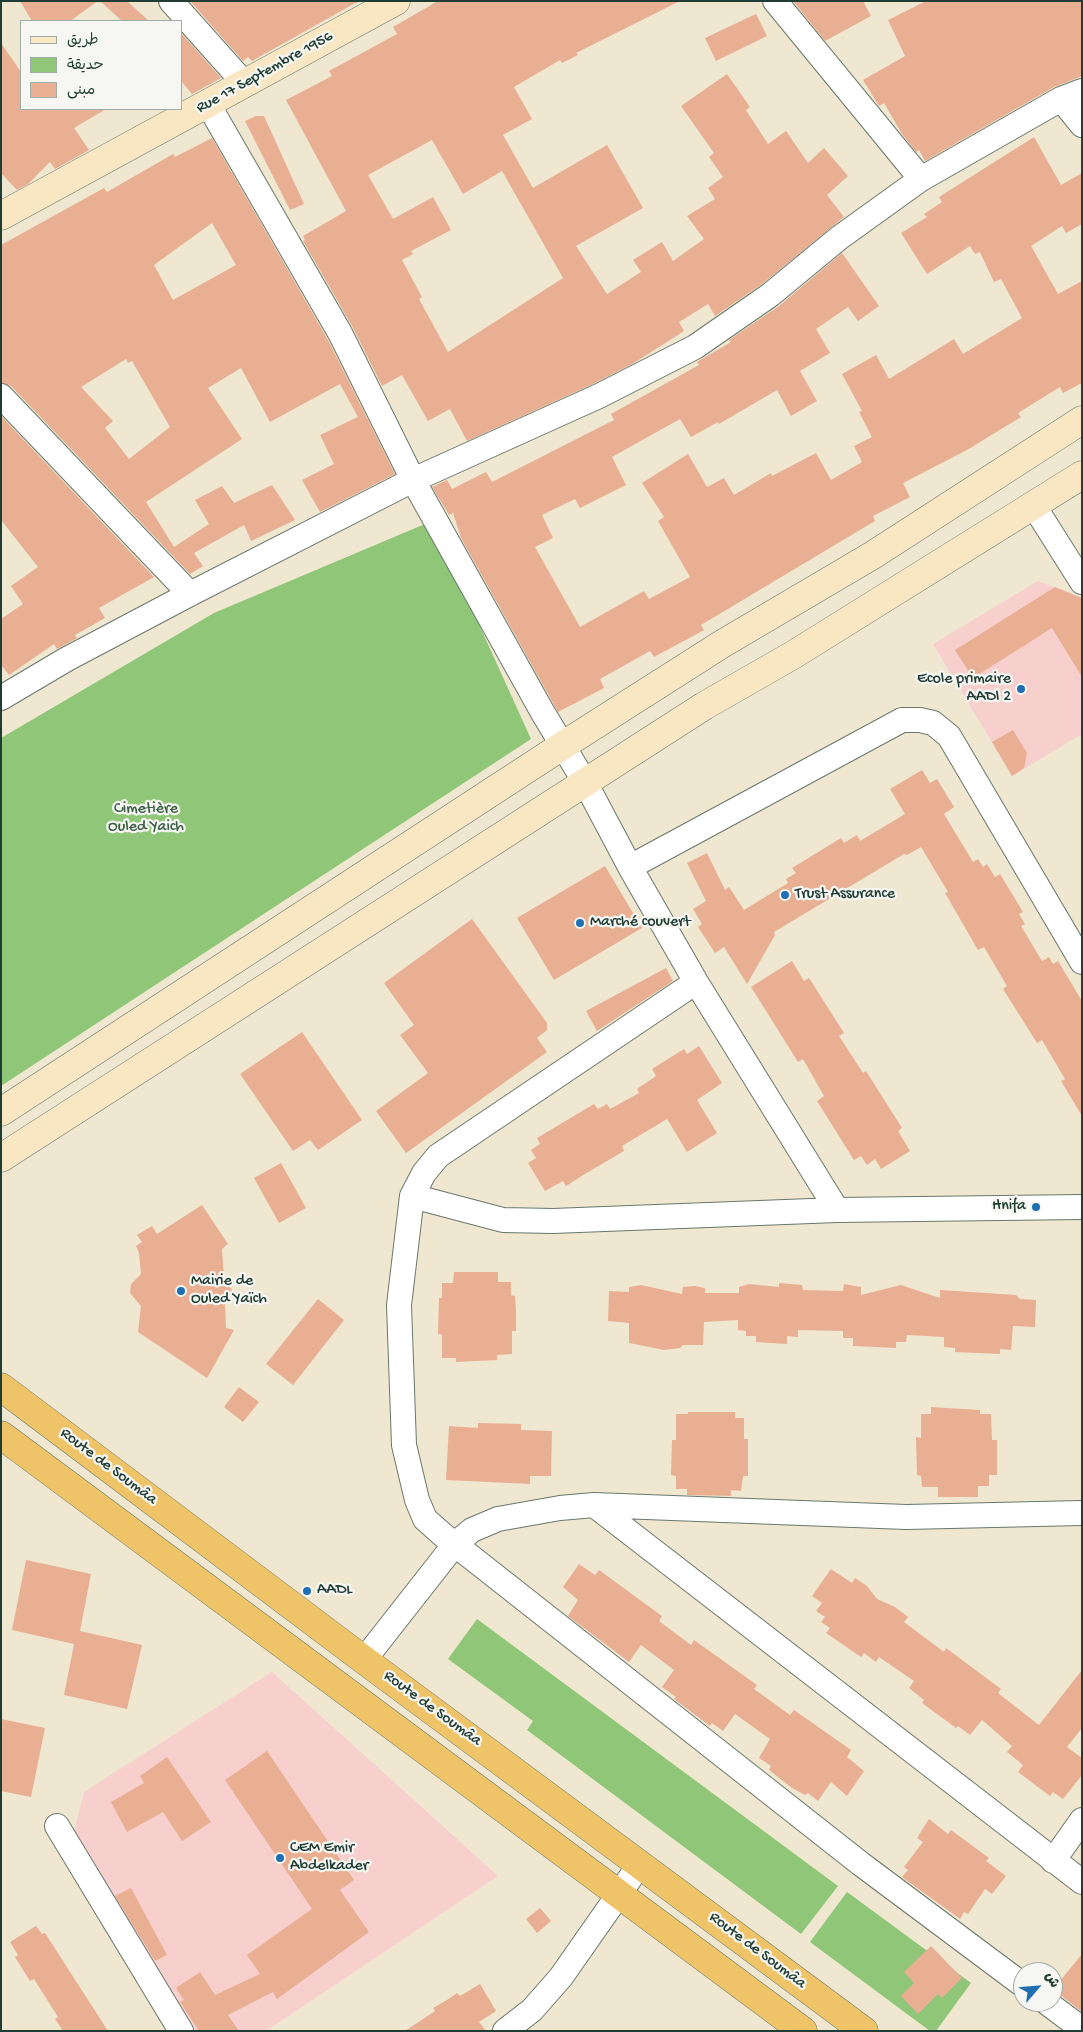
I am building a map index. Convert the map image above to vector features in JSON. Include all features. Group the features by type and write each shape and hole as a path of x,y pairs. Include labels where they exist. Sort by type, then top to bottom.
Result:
{"highway":[{"name":"Route de Soumâa","path":"1,1386 364,1660 864,2031"},
{"path":"1,1435 803,2031"}],"street":[{"path":"171,1 245,84"},
{"name":"Rue 17 Septembre 1956","path":"1,216 396,1"},
{"path":"775,1 921,179"},
{"path":"1,698 67,659 413,480 600,396 695,347 770,295 840,238 921,179 1072,95 1082,125"},
{"path":"208,104 340,333 413,480 562,746 586,784 630,867 696,982 838,1210"},
{"path":"1,396 190,594"},
{"path":"1,1112 562,746 722,644 881,550 1082,420"},
{"path":"1,1158 146,1063 586,784 704,706 793,655 1034,506 1082,474"},
{"path":"1034,506 1082,582"},
{"path":"630,867 902,720 933,722 949,736 1082,962"},
{"path":"696,982 438,1156 427,1167 412,1196 399,1305 404,1445 417,1500 425,1519 455,1544 862,1864 1013,1977"},
{"path":"412,1196 503,1220 553,1221 838,1210 1082,1206"},
{"path":"594,1505 1082,1882"},
{"path":"364,1660 455,1544 472,1530 498,1519 560,1508 594,1505 906,1516 1082,1513"},
{"path":"1053,1861 1082,1820"},
{"path":"58,1826 181,2031"},
{"path":"505,2031 532,2010 561,1977 640,1864"},
{"path":"1060,2012 1082,2028"}],"shaded area":[{"name":"Ecole primaire AADl 2","path":"1038,581 1070,593 1082,613 1082,734 1012,776 933,644"},
{"name":"CEM Emir Abdelkader","path":"272,1672 498,1876 266,2031 194,2031 72,1839 84,1792"}],"green space":[{"name":"Cimetière Ouled Yaich","path":"432,521 531,739 1,1086 1,738 214,613"},
{"path":"477,1619 838,1886 801,1934 527,1730 533,1721 448,1659"},
{"path":"847,1892 971,1983 936,2031 930,2031 810,1942"}],"building":[{"path":"20,1 98,1 71,20 31,20"},
{"path":"100,1 127,1 148,20 121,20"},
{"path":"190,1 359,1 252,61 248,57 243,61"},
{"path":"438,1 680,1 576,53 578,55 562,63 560,60 514,87 532,119 503,135 533,188 607,145 643,208 576,246 607,294 641,272 633,260 662,242 673,261 704,239 687,216 715,199 708,188 723,177 709,157 714,153 681,106 727,74 750,107 746,110 768,144 786,131 808,163 824,148 848,176 827,195 844,217 762,284 715,316 708,304 679,322 684,331 634,363 593,384 467,441 450,409 428,421 402,375 382,386 352,326 303,241 305,240 303,236 346,211 286,100 332,76 329,71 397,34 393,27","holes":["432,140 463,194 502,171 563,278 448,352 419,299 422,297 402,260 413,254 411,251 451,230 433,197 393,219 368,175"]},
{"path":"793,1 863,1 871,16 825,41"},
{"path":"926,1 1082,1 1082,76 1054,87 925,161 919,150 916,152 902,134 884,103 879,106 863,80 905,56 888,20"},
{"path":"756,14 767,36 716,61 705,38"},
{"path":"182,34 221,78 192,94 182,82"},
{"path":"1,43 20,71 20,110 104,110 74,128 89,150 55,169 50,162 28,184 17,190 1,173"},
{"path":"256,116 264,116 304,204 290,210 245,121"},
{"path":"1034,137 1061,185 1082,173 1082,224 1066,233 1062,226 1031,246 1058,294 1082,281 1082,383 1063,393 1060,387 1018,413 1021,417 967,450 903,483 910,497 873,516 875,521 701,625 704,630 654,657 650,651 600,679 604,688 558,712 461,538 453,513 449,515 432,487 447,480 452,489 486,472 492,482 614,420 611,414 699,365 697,362 731,342 729,340 779,306 842,253 879,306 858,321 848,307 816,329 830,353 800,371 817,401 791,416 777,390 719,424 718,422 691,437 680,419 612,457 626,485 580,508 575,499 542,515 553,538 535,547 580,627 644,591 649,599 690,577 658,521 664,517 642,483 688,454 707,487 724,478 734,495 771,473 772,476 816,453 831,480 862,462 854,446 872,437 859,412 862,411 842,374 876,355 889,379 954,339 963,354 1022,318 1001,279 994,282 980,252 975,254 970,246 927,274 901,233 927,217 924,214 942,202 939,197"},
{"path":"212,138 328,340 395,474 320,512 302,480 334,464 320,435 358,417 340,384 270,422 241,368 208,388 242,439 146,502 174,547 209,524 195,500 222,486 234,503 272,485 295,520 251,541 244,525 194,553 203,566 190,574 11,386 1,383 1,245 104,188 107,192 173,154 175,157","holes":["212,223 236,265 173,300 154,265","126,359 128,363 132,361 170,427 129,459 105,428 113,421 81,387"]},
{"path":"1,416 154,577 99,608 105,618 75,635 77,638 57,649 54,644 9,675 1,665 1,619 23,604 11,586 38,567 1,520"},
{"path":"1055,587 1082,598 1082,677 1052,628 973,678 955,650"},
{"path":"1013,730 1027,753 1024,768 1012,776 992,742"},
{"path":"922,770 930,783 937,779 954,807 944,814 973,862 978,859 983,867 987,864 995,877 1000,874 1023,912 1019,914 1025,924 1021,926 1042,961 1049,957 1053,964 1058,961 1082,1001 1082,1116 1061,1081 1065,1079 1042,1040 1037,1043 1003,989 1007,986 984,947 978,950 945,893 948,892 921,847 907,855 904,854 774,932 775,935 747,984 724,947 715,953 698,927 702,924 693,909 706,901 687,863 707,853 725,890 729,887 744,910 788,883 786,879 796,873 792,868 841,838 844,843 857,835 860,841 905,814 890,789"},
{"name":"Marché couvert","path":"605,866 642,928 554,980 517,918"},
{"path":"472,919 547,1023 547,1030 537,1038 547,1052 406,1153 376,1111 428,1073 400,1035 414,1025 384,983"},
{"path":"792,961 804,981 809,978 844,1033 839,1036 863,1073 866,1071 902,1128 898,1131 910,1151 881,1169 875,1159 867,1165 861,1156 854,1160 817,1101 824,1096 803,1059 798,1062 751,987"},
{"path":"666,968 673,981 597,1031 586,1011"},
{"path":"302,1032 362,1120 318,1150 310,1140 293,1151 240,1074"},
{"path":"699,1046 722,1083 697,1100 717,1133 687,1152 667,1119 622,1146 624,1151 566,1186 563,1181 545,1191 528,1163 536,1158 531,1150 540,1144 537,1138 594,1104 598,1109 607,1104 610,1109 639,1093 637,1089 656,1076 652,1069 684,1049 687,1054"},
{"path":"281,1163 306,1208 279,1223 254,1178"},
{"name":"Mairie de Ouled Yaïch","path":"202,1205 228,1244 222,1249 224,1279 232,1290 225,1302 226,1328 234,1330 207,1378 138,1332 141,1306 130,1293 131,1284 141,1274 139,1253 136,1246 142,1242 137,1235 152,1226 157,1234"},
{"path":"454,1272 498,1272 498,1282 511,1282 511,1295 515,1296 516,1311 516,1331 512,1331 512,1354 497,1355 497,1360 456,1362 456,1358 442,1358 442,1335 438,1334 439,1298 442,1298 442,1283 453,1283"},
{"path":"779,1283 802,1285 803,1290 843,1291 844,1284 861,1287 861,1295 901,1285 940,1298 940,1290 1016,1295 1020,1299 1036,1300 1035,1327 1013,1326 1011,1350 1000,1349 1000,1354 955,1352 955,1348 944,1347 944,1337 907,1335 906,1342 896,1342 896,1348 853,1346 853,1338 843,1338 843,1331 798,1330 798,1337 787,1336 787,1344 756,1342 756,1336 746,1336 746,1331 738,1330 738,1320 704,1322 703,1345 683,1345 680,1348 664,1350 629,1343 629,1323 608,1321 609,1291 629,1292 629,1287 641,1285 682,1294 683,1287 695,1286 705,1288 705,1293 739,1293 739,1287 749,1284 779,1287"},
{"path":"318,1299 344,1320 293,1385 266,1364"},
{"path":"239,1387 259,1402 243,1422 224,1407"},
{"path":"931,1407 980,1410 980,1414 991,1414 992,1440 997,1440 997,1475 989,1475 989,1486 978,1486 978,1497 938,1497 938,1487 922,1487 921,1476 917,1475 916,1437 921,1438 921,1414 931,1414"},
{"path":"688,1412 735,1412 735,1418 744,1418 744,1439 748,1439 748,1476 743,1476 741,1491 731,1490 731,1496 687,1495 687,1489 676,1489 676,1476 671,1475 672,1440 676,1440 676,1414 688,1414"},
{"path":"478,1423 521,1424 521,1430 552,1431 551,1476 530,1476 530,1484 446,1480 449,1426 478,1428"},
{"path":"26,1560 91,1574 80,1631 142,1645 127,1709 64,1695 74,1644 12,1630"},
{"path":"579,1564 595,1575 599,1570 662,1616 659,1621 691,1645 694,1640 757,1685 754,1689 790,1715 794,1710 851,1750 847,1757 864,1771 847,1796 831,1782 818,1801 808,1793 805,1795 792,1788 769,1770 771,1766 759,1758 770,1739 735,1714 723,1731 712,1723 710,1726 674,1699 676,1697 662,1687 674,1670 641,1645 629,1662 568,1616 578,1600 563,1587"},
{"path":"831,1569 852,1583 855,1578 867,1586 877,1599 895,1607 908,1617 904,1622 944,1652 946,1648 1001,1689 998,1693 1039,1725 1082,1670 1082,1728 1067,1747 1082,1758 1082,1775 1063,1799 1053,1792 1050,1796 1018,1772 1023,1765 1007,1752 1012,1746 982,1720 970,1735 958,1726 956,1728 922,1703 924,1700 909,1688 914,1681 879,1657 876,1662 864,1653 861,1657 826,1633 830,1628 821,1622 825,1617 816,1611 822,1603 812,1596"},
{"path":"1,1719 45,1728 31,1797 1,1791"},
{"path":"267,1751 354,1880 340,1890 369,1932 277,1999 273,1992 228,2015 239,2031 199,2031 180,2002 184,2000 176,1988 200,1972 215,1995 260,1974 247,1955 312,1909 225,1780"},
{"path":"167,1757 211,1822 182,1841 163,1812 127,1832 111,1802 144,1783 140,1776"},
{"path":"929,1819 948,1834 951,1830 989,1858 986,1861 1006,1876 992,1894 985,1889 968,1914 964,1912 960,1919 902,1877 908,1870 904,1867 923,1842 917,1838"},
{"path":"131,1888 167,1955 155,1961 115,1896"},
{"path":"540,1908 551,1921 537,1933 526,1919"},
{"path":"36,1926 42,1934 45,1933 108,2031 63,2031 55,2019 58,2017 34,1979 30,1981 15,1957 18,1955 10,1942"},
{"path":"931,1946 962,1978 942,1998 938,1994 918,2014 901,1996 914,1983 904,1972"},
{"path":"1082,1954 1082,2012 1063,1997 1063,1977"},
{"path":"480,1984 496,2011 479,2022 486,2031 405,2031 435,2011 433,2008 457,1993 460,1996"}],"place":[{"name":"Ecole primaire AADl 2","path":"1021,689"},
{"name":"Trust Assurance","path":"785,895"},
{"name":"Marché couvert","path":"580,923"},
{"name":"Hnifa","path":"1036,1207"},
{"name":"Mairie de Ouled Yaïch","path":"181,1291"},
{"name":"AADL","path":"307,1591"},
{"name":"CEM Emir Abdelkader","path":"280,1858"}]}
